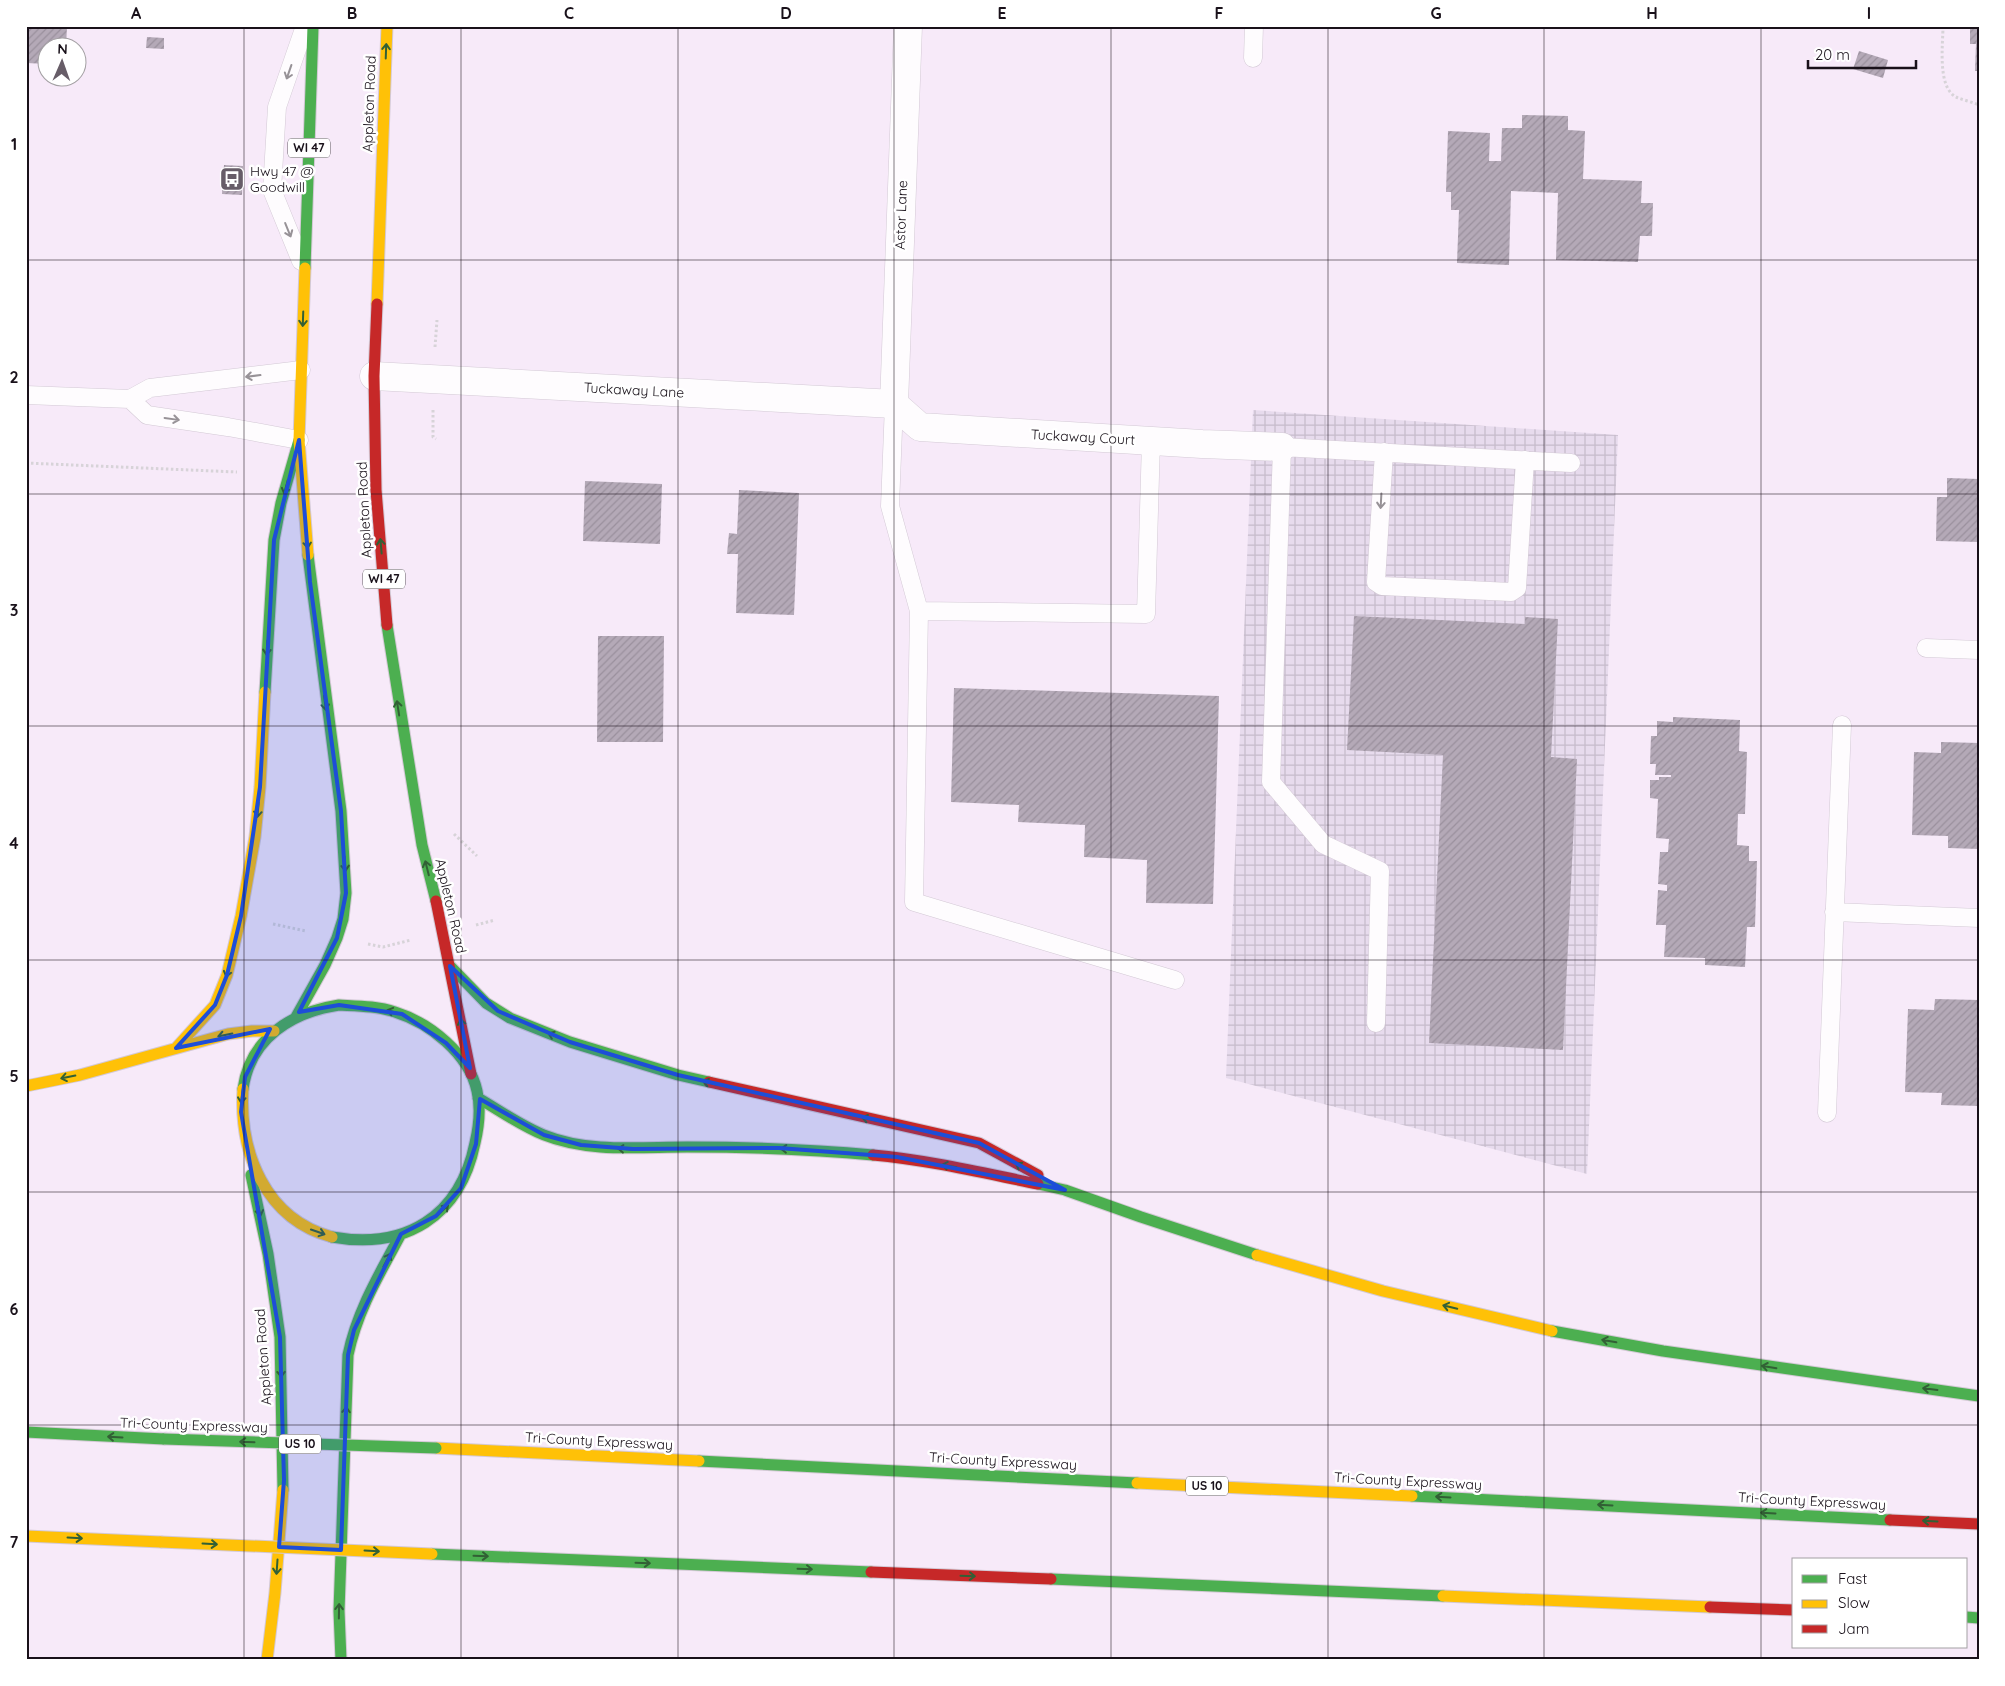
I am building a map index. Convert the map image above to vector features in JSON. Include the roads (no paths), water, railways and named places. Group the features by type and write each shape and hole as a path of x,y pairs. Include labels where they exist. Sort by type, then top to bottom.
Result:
{"main road":[{"name":"WI 47","path":"299,440 313,26"},
{"name":"Appleton Road","path":"245,1144 254,1169 273,1198 293,1218 306,1228 352,1240 378,1239 401,1234 436,1216 461,1188 476,1144 479,1117 478,1098 471,1074 450,966 422,845 389,644 376,490 374,376 387,26"},
{"path":"296,1017 325,965 337,938 346,893 341,812 310,582 299,440"},
{"path":"176,1048 215,1005 227,975 240,916 255,837 260,787 274,540 286,485 299,440"},
{"path":"450,966 486,1003 498,1011 510,1018 570,1042 678,1076 980,1144 1065,1190"},
{"path":"245,1144 241,1112 245,1076 253,1056 263,1041 274,1031 296,1017 316,1009 339,1005 369,1006 402,1014 419,1023 446,1043 471,1074"},
{"path":"26,1086 80,1075 228,1034 274,1031"},
{"path":"478,1098 544,1135 581,1145 632,1149 686,1147 780,1148 897,1157 966,1169 1065,1190 1142,1218 1383,1291 1535,1328 1663,1351 1823,1376 1979,1396"},
{"name":"Appleton Road","path":"245,1144 268,1254 280,1337 284,1480 276,1593 267,1660"},
{"path":"341,1660 339,1611 348,1355 350,1342 359,1315 401,1234"},
{"name":"Tri-County Expressway","path":"26,1432 164,1439 436,1448 1979,1524"},
{"path":"26,1536 1792,1610"}],"street":[{"name":"Astor Lane","path":"894,404 908,26"},
{"name":"Tuckaway Lane","path":"374,376 894,404"},
{"name":"Tuckaway Court","path":"894,404 920,427 1151,441 1282,446"}],"lane":[{"path":"304,270 272,190 277,106 305,26"},
{"path":"1252,58 1254,26"},
{"path":"26,395 130,398 150,388 301,370"},
{"path":"130,398 147,415 228,426 299,440"},
{"path":"894,404 890,506 919,611 914,902 1175,980"},
{"path":"919,611 1146,614 1151,441"},
{"path":"1376,1023 1380,870 1323,844 1271,782 1282,446 1571,463"},
{"path":"1384,452 1376,582 1382,586 1511,592 1517,588 1525,460"},
{"path":"1926,648 1979,650"},
{"path":"1826,1113 1842,725"},
{"path":"1834,912 1979,918"}],"place":[{"name":"Hwy 47 @ Goodwill","path":"232,179"}]}
